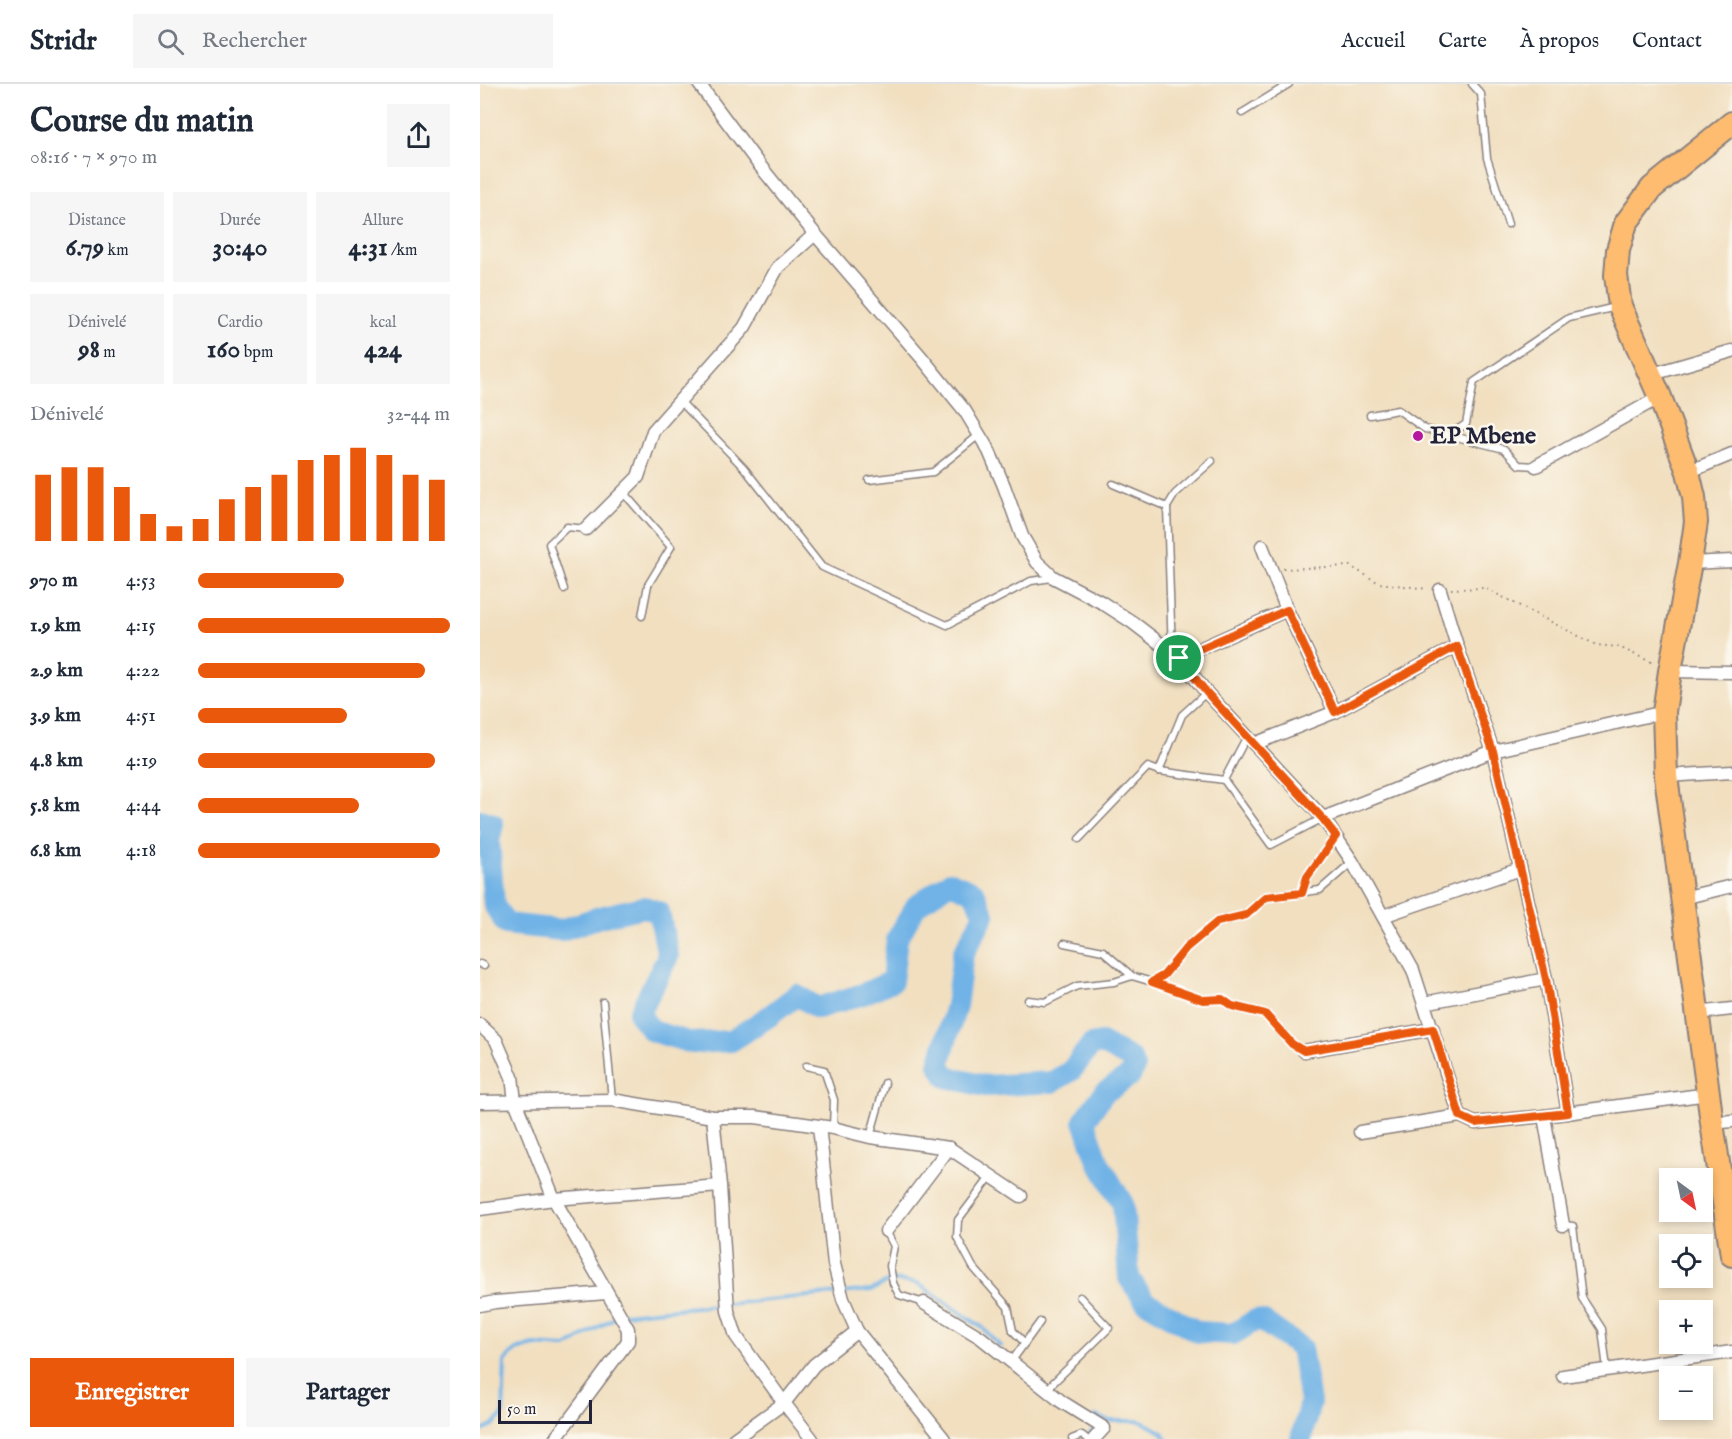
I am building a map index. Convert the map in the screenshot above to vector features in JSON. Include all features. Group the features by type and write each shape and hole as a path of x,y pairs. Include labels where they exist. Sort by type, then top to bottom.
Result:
{"highway":[{"path":"1730,128 1652,188 1626,223 1618,250 1616,275 1620,306 1660,397 1688,472 1694,497 1696,522 1664,712 1666,776 1708,1094 1722,1122 1732,1255"}],"street":[{"path":"699,84 757,162 815,234 965,411 989,451 1022,536 1037,562 1053,577 1101,602 1132,622 1176,656 1336,836 1413,970 1460,1116"},
{"path":"586,529 638,477 653,431 744,328 778,267 815,234"},
{"path":"1649,375 1732,351"},
{"path":"1536,466 1660,397"},
{"path":"1688,472 1732,454"},
{"path":"1262,546 1287,610 1335,712"},
{"path":"1690,563 1732,561"},
{"path":"1440,590 1493,751 1546,979 1568,1113"},
{"path":"1176,656 1287,610"},
{"path":"1251,740 1335,712 1457,646"},
{"path":"1670,670 1732,672"},
{"path":"1323,819 1493,751 1664,712"},
{"path":"1666,776 1732,772"},
{"path":"1383,916 1520,869"},
{"path":"1683,898 1732,886"},
{"path":"1424,1003 1546,979"},
{"path":"1697,1013 1732,1009"},
{"path":"480,1025 496,1040 512,1077 515,1101 554,1199 628,1329 628,1341 555,1439"},
{"path":"1304,1051 1433,1029"},
{"path":"1360,1132 1460,1116 1475,1123 1708,1094"},
{"path":"480,1102 612,1100 713,1117 755,1117 819,1126 870,1137 949,1148 1021,1196"},
{"path":"1544,1116 1563,1225"},
{"path":"713,1117 720,1186 727,1307 736,1336 783,1403 812,1439"},
{"path":"819,1126 834,1264 842,1294 857,1331 944,1439"},
{"path":"886,1231 949,1148"},
{"path":"480,1209 554,1199 720,1186"},
{"path":"480,1305 606,1293"},
{"path":"924,1302 1013,1359 1050,1388 1062,1402 1104,1428 1087,1438"},
{"path":"734,1439 783,1403 814,1365 857,1331"},
{"path":"1563,1376 1732,1352"}],"lane":[{"path":"1242,113 1289,84"},
{"path":"1472,84 1481,94 1487,158 1508,224"},
{"path":"1449,435 1466,424 1474,382 1569,318 1620,306"},
{"path":"679,401 744,468 822,567 947,625 1031,581 1053,577"},
{"path":"1370,415 1398,410 1425,429 1504,449 1519,465 1536,466"},
{"path":"869,480 933,472 980,434"},
{"path":"1176,656 1167,507 1175,494 1212,461"},
{"path":"1113,484 1167,507"},
{"path":"623,492 671,547 648,585 642,616"},
{"path":"564,589 549,544 567,527 586,529"},
{"path":"1159,771 1182,715 1207,693"},
{"path":"1224,780 1251,740"},
{"path":"1079,839 1148,767 1159,771 1224,780 1272,845 1323,819"},
{"path":"1302,893 1307,877 1336,836"},
{"path":"1152,982 1164,975 1186,948 1217,922 1246,915 1266,897 1320,890 1352,861"},
{"path":"1064,943 1103,951 1132,976 1203,1000 1222,999 1232,1006 1265,1014 1292,1044 1304,1051"},
{"path":"1028,1000 1045,1002 1077,986 1114,982 1132,976"},
{"path":"603,1002 612,1100"},
{"path":"806,1066 824,1070 834,1100 833,1128"},
{"path":"870,1137 885,1083"},
{"path":"991,1176 958,1220 957,1238 973,1267 1008,1307 1013,1331 1025,1343"},
{"path":"1563,1225 1573,1226 1581,1298 1602,1329 1607,1370"},
{"path":"886,1231 894,1246 890,1266 892,1280 899,1295 924,1302"},
{"path":"1050,1388 1109,1328 1080,1297"},
{"path":"1013,1359 1040,1322"},
{"path":"1072,1439 1087,1438"}],"path":[{"path":"1271,570 1350,566 1379,584 1440,590 1485,588 1596,645 1619,647 1670,670"}],"waterway":[{"path":"480,820 493,824 489,841 494,905 506,924 561,930 600,917 644,907 659,912 668,956 639,1014 652,1031 692,1043 731,1041 797,995 818,1008 863,994 892,981 897,939 916,906 950,882 974,892 984,915 963,954 956,1006 939,1064 947,1077 985,1086 1052,1082 1071,1071 1091,1045 1101,1043 1131,1059 1134,1068 1130,1076 1104,1093 1084,1121 1099,1163 1123,1204 1129,1278 1145,1301 1198,1332 1233,1334 1256,1320 1264,1322 1301,1348 1310,1402 1301,1439"},
{"path":"480,1432 492,1426 503,1415 505,1361 516,1350 534,1345 566,1347 624,1314 872,1290 891,1280 917,1283 983,1328 1000,1346"},
{"path":"1095,1416 1110,1421 1140,1421 1162,1432 1166,1439"},
{"path":"1086,1438 1093,1430"}],"place":[{"name":"EP Mbene","path":"1418,436"}],"route":[{"path":"1287,610 1335,712 1457,646 1493,751 1546,979 1568,1113 1475,1123 1460,1116 1433,1029 1304,1051 1292,1044 1265,1014 1232,1006 1222,999 1203,1000 1152,982 1164,975 1186,948 1217,922 1246,915 1266,897 1302,893 1307,877 1336,836 1207,693 1179,658 1287,610"}]}
